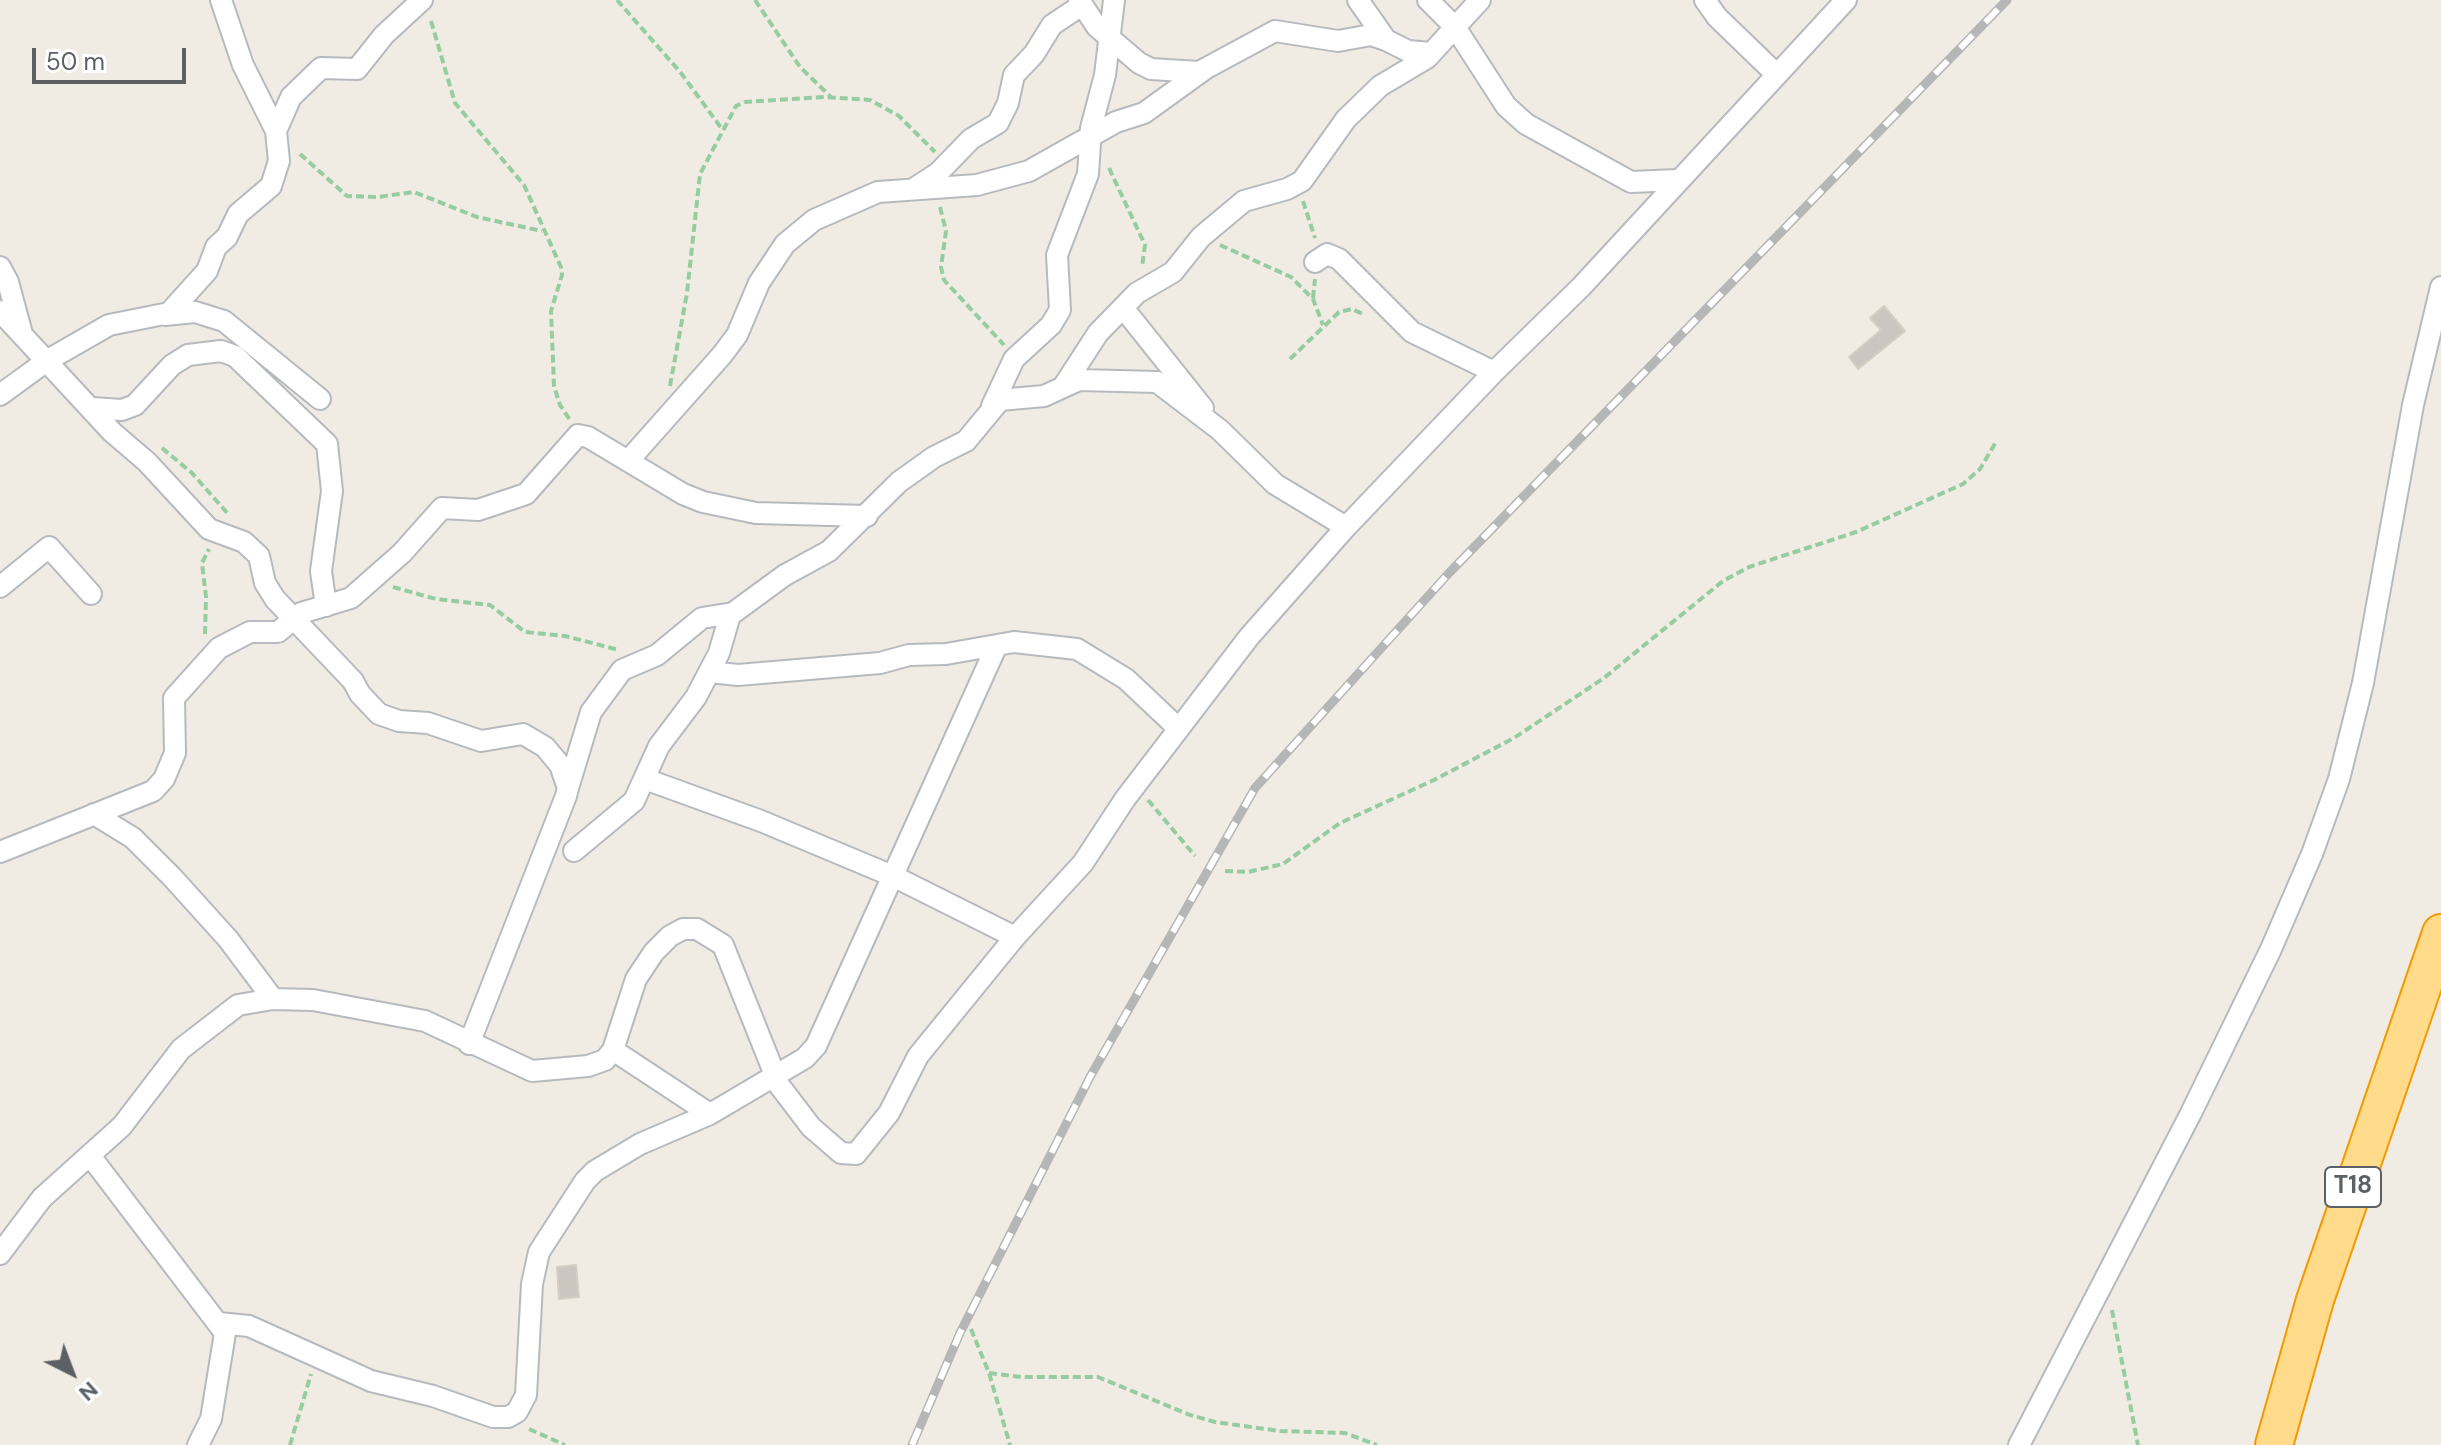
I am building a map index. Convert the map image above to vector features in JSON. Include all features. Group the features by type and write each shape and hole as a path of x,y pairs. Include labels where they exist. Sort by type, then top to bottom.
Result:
{"highway":[{"name":"T18","path":"2274,1445 2315,1300 2441,933"}],"street":[{"path":"165,315 207,271 238,214 271,186 279,161 276,131 243,65 221,0"},
{"path":"469,1044 568,788 591,712 622,670 661,652 702,618 730,615 785,575 829,551 899,482 934,457 966,441 992,406 1007,371 1019,353 1051,325 1060,310 1057,255 1088,174 1114,0"},
{"path":"1358,0 1386,40"},
{"path":"1428,0 1455,27 1506,106 1526,124 1631,182 1677,180"},
{"path":"1063,387 1098,333 1130,301 1173,272 1201,237 1254,195 1287,189 1302,181 1346,119 1380,86 1413,70 1480,0"},
{"path":"1705,0 1717,17 1775,73"},
{"path":"0,1254 42,1198 122,1126 195,1036 238,1005 273,999 313,1000 425,1021 532,1071 588,1066 605,1060 613,1050 636,979 654,952 670,936 683,929 697,929 723,945 773,1074 811,1127 841,1153 856,1154 889,1113 918,1056 1015,937 1083,863 1178,728 1249,637 1346,527 1494,372 1581,287 1775,73 1846,0"},
{"path":"923,187 971,139 998,123 1008,103 1014,75 1034,54 1052,25 1080,2 1094,23 1139,63 1151,69 1192,73 1205,69"},
{"path":"276,131 281,116 301,85 321,68 357,69 384,35 427,4"},
{"path":"628,461 737,335 759,283 793,235 814,220 878,192 977,185 1018,174 1091,139 1118,121 1144,113 1205,69 1268,31 1338,41 1371,35 1408,51 1431,53"},
{"path":"1315,262 1327,254 1339,259 1412,332 1494,372"},
{"path":"0,267 8,282 22,333"},
{"path":"2019,1445 2106,1281 2271,949 2312,854 2339,779 2363,683 2413,405 2441,287"},
{"path":"1130,301 1220,430"},
{"path":"0,311 209,529 244,542 259,556 267,586 379,714 399,721 428,723 481,741 523,734 555,757 568,788"},
{"path":"0,395 48,360 109,325 195,312 224,321 320,399"},
{"path":"92,408 122,410 135,405 172,365 188,355 221,351 235,356 327,444 332,491 321,571 326,606"},
{"path":"992,406 1010,398 1044,396 1063,387 1094,379 1157,382 1220,430 1275,484 1346,527"},
{"path":"0,852 153,791 164,779 175,753 174,698 219,648 247,633 278,632 301,613 351,598 402,553 442,508 478,510 526,494 574,438 581,435 683,494 731,508 756,513 867,516"},
{"path":"0,587 49,547 91,594"},
{"path":"574,851 589,835 629,807 659,746 696,697 724,644 730,615"},
{"path":"709,672 738,675 880,663 909,655 946,654 1029,643 1087,652 1126,679 1178,728"},
{"path":"219,1323 249,1326 361,1378 501,1417 517,1412 526,1395 534,1264 585,1181 640,1144 710,1114 773,1074 805,1058 816,1046 895,877 997,645"},
{"path":"645,779 761,821 895,877 1015,937"},
{"path":"94,814 133,838 172,877 228,939 273,999"},
{"path":"613,1050 710,1114"},
{"path":"91,1157 219,1323 225,1339 211,1419 198,1445"}],"path":[{"path":"617,0 681,73 722,129"},
{"path":"755,0 800,67 832,98"},
{"path":"427,4 433,37 452,97 524,185 542,231 552,242 562,275 551,311 556,398 581,435"},
{"path":"676,408 669,383 687,293 698,182 722,129 740,103 832,98 870,100 885,106 949,164"},
{"path":"276,131 347,196 378,197 414,192 477,217 542,231"},
{"path":"1091,139 1145,245 1130,301"},
{"path":"923,187 946,231 941,267 944,280 999,338 1007,353 1007,371"},
{"path":"1201,237 1287,274 1313,299 1323,325"},
{"path":"1290,359 1323,325 1345,309 1374,318"},
{"path":"1225,871 1248,872 1283,864 1340,823 1434,780 1514,738 1604,678 1723,581 1749,567 1856,532 1963,484 1980,469 1996,442"},
{"path":"206,660 206,597 202,563 221,533"},
{"path":"367,584 399,588 436,599 490,605 525,632 565,636 622,650 661,652"},
{"path":"1137,785 1195,856"},
{"path":"2106,1281 2138,1445"},
{"path":"971,1329 989,1373 1010,1445"},
{"path":"290,1445 316,1356"},
{"path":"989,1373 1021,1377 1098,1377 1190,1415 1215,1422 1257,1429 1345,1433 1377,1445"},
{"path":"501,1417 565,1445"}],"building":[{"path":"1884,306 1905,331 1858,369 1849,357 1881,330 1870,318"},
{"path":"576,1265 579,1297 559,1299 557,1267"}],"railway":[{"path":"912,1445 960,1333 1090,1077 1255,788 1449,573 2007,0"}]}
